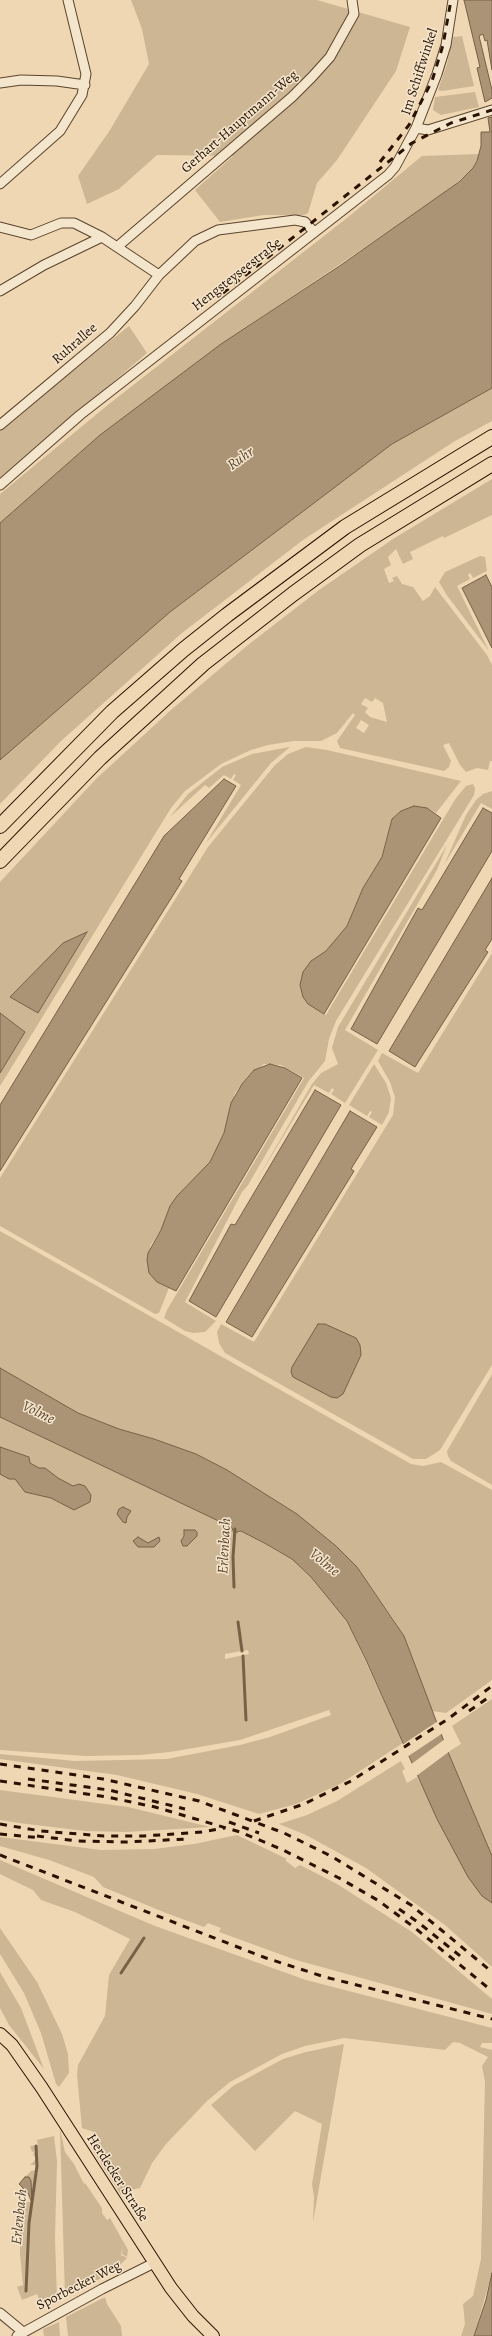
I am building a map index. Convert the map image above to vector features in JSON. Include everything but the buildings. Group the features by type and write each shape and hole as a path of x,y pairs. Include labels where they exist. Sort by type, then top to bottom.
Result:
{"highway":[{"path":"0,826 112,712 183,650 227,615 345,527 492,437"},
{"path":"0,862 100,758 203,664 293,594 360,546 492,464"}],"main road":[{"name":"Herdecker Straße","path":"0,2034 12,2045 42,2088 154,2264 193,2316 213,2336"}],"street":[{"path":"0,184 60,131 82,95 86,74 68,0"},
{"name":"Gerhart-Hauptmann-Weg","path":"117,247 240,142 312,77 330,57 354,14 352,0"},
{"name":"Im Schiffwinkel","path":"416,128 446,46 453,0"},
{"path":"0,83 21,80 85,84"},
{"path":"416,128 428,130 492,110"},
{"name":"Hengsteyseestraße","path":"0,485 80,415 388,176 395,167 416,128"},
{"path":"0,227 31,235 62,223 74,223 102,237 159,275 195,241 218,230 295,220 305,222 314,232"},
{"path":"0,291 44,265 102,237"},
{"name":"Ruhrallee","path":"0,425 110,333 136,306 159,275"},
{"name":"Sporbecker Weg","path":"20,2334 154,2264"},
{"path":"0,2313 20,2334"}],"shaded area":[{"path":"131,0 317,0 410,27 396,71 337,160 317,183 308,213 304,215 264,215 220,222 195,190 233,156 157,155 119,189 87,204 78,176 110,130 149,64 142,29"},
{"path":"462,36 474,86 442,91 438,90 447,64 453,37"},
{"path":"475,92 479,107 441,115 433,110 435,97"},
{"path":"480,154 473,168 446,193 221,344 100,435 0,523 0,494 109,404 347,218 422,156"},
{"path":"300,236 223,298 218,293 224,296"},
{"path":"129,326 147,353 0,479 0,429"},
{"path":"492,388 492,421 455,441 303,540 182,633 61,741 0,804 0,760 170,612 392,444"},
{"path":"492,479 492,515 444,538 443,536 410,552 413,559 403,564 396,549 388,557 391,565 384,569 389,583 394,581 392,578 397,576 402,584 413,587 423,601 430,596 435,587 487,655 492,665 492,761 490,761 488,770 477,768 466,772 460,765 449,743 443,745 451,761 449,767 444,771 340,748 337,741 355,715 353,713 337,733 321,741 294,741 268,745 251,750 221,764 185,791 171,808 0,1086 0,1073 25,1032 0,1013 0,882 96,779 171,710 248,645 319,590 393,539","holes":["365,698 372,702 375,698 383,703 387,722 370,717 365,712 368,708 361,704","361,720 369,725 364,733 356,728","87,933 38,1012 63,943"]},
{"path":"480,556 485,557 487,571 473,578 470,573 468,575 470,579 457,586 489,651 446,594 439,582 445,572"},
{"path":"290,747 271,763 206,843 241,785 233,780 236,775 234,774 231,779 224,775 209,788 205,785 170,817 188,794 222,767 252,754"},
{"path":"306,747 327,750 461,781 436,813 427,808 397,814 392,819 382,857 363,888 347,926 326,951 311,961 302,994 308,1004 326,1015 456,798 466,786 473,784 475,789 474,795 336,1021 329,1039 325,1061 308,1082 248,1185 242,1192 185,1302 216,1321 205,1332 193,1333 185,1331 164,1318 167,1310 304,1078 281,1065 264,1064 248,1076 235,1093 224,1133 210,1162 177,1196 161,1230 150,1246 157,1282 169,1288 159,1313 155,1314 0,1226 0,1178 208,847 275,765 288,754"},
{"path":"492,791 492,809 481,803 444,865 466,815 476,800 483,794"},
{"path":"447,845 437,870 345,1030 378,1050 345,1103 331,1094 334,1090 332,1088 329,1093 314,1085 254,1185 312,1084 321,1073 338,1064 332,1048 338,1027"},
{"path":"492,953 492,1365 440,1450 426,1459 413,1459 225,1353 219,1343 217,1332 221,1324 254,1342 393,1115 395,1097 390,1082 378,1061 382,1053 418,1073"},
{"path":"374,1064 386,1083 391,1098 389,1112 382,1125 369,1117 372,1112 370,1111 367,1116 349,1105"},
{"path":"0,1231 411,1464 423,1466 441,1462 492,1490 492,1680 446,1713 432,1711 404,1636 394,1620 357,1567 336,1546 297,1514 227,1470 196,1454 154,1439 119,1429 78,1413 0,1368"},
{"path":"492,1374 492,1485 451,1461 447,1451"},
{"path":"0,1417 225,1524 239,1533 241,1531 292,1559 311,1577 347,1621 403,1743 340,1784 296,1804 259,1814 197,1794 117,1775 0,1759 0,1754 75,1761 167,1759 240,1745 270,1737 331,1715 329,1710 240,1740 170,1752 140,1755 85,1756 0,1750","holes":["248,1650 249,1654 225,1659 225,1654"]},
{"path":"492,1699 492,1856 448,1752 461,1744 452,1726"},
{"path":"401,1761 405,1769 402,1771 407,1783 417,1777 482,1896 492,1903 492,1967 445,1925 366,1868 306,1835 279,1824 307,1815 337,1801"},
{"path":"0,1790 128,1807 210,1827 126,1832 85,1831 0,1820"},
{"path":"237,1835 287,1859 285,1860 295,1868 300,1865 337,1884 412,1932 492,1999 492,2014 296,1960 219,1932 221,1928 208,1923 204,1927 166,1913 103,1887 94,1877 49,1860 0,1846 0,1837 101,1850 154,1849 194,1844"},
{"path":"0,1860 155,1926 306,1980 492,2028 492,2043 482,2043 480,2047 492,2050 492,2273 474,2336 461,2336 465,2324 463,2304 473,2296 481,2259 485,2082 482,2066 488,2057 460,2043 453,2042 445,2050 344,2038 305,2046 282,2054 230,2082 207,2101 166,2144 152,2163 140,2188 125,2191 121,2195 92,2149 94,2132 82,2128 77,2075 78,2065 105,2016 109,1975 130,1939 75,1912 41,1900 33,1890 0,1874"},
{"path":"0,1928 37,1982 62,2034 68,2054 69,2073 59,2087 56,2084 41,2033 24,1993 0,1954"},
{"path":"0,1972 21,2008 44,2069 9,2025 0,2008"},
{"path":"344,2044 313,2222 314,2197 312,2184 322,2124 295,2111 255,2151 211,2105 233,2086 283,2059 306,2052"},
{"path":"60,2129 65,2152 74,2164 84,2184 85,2183 102,2208 102,2213 107,2220 110,2218 128,2250 127,2257 122,2254 123,2245 121,2255 127,2258 117,2268 90,2285 65,2297"},
{"path":"54,2136 57,2161 55,2238 57,2299 41,2305 37,2294 22,2300 17,2287 23,2285 20,2254 20,2207 27,2202 32,2202 30,2192 31,2181 26,2176 31,2171 36,2170 35,2165 30,2165 36,2159 33,2154 35,2151 32,2152 30,2146 38,2145 37,2140"},
{"path":"105,2297 107,2304 121,2326 122,2336 68,2336 66,2317"},
{"path":"59,2322 60,2336 44,2336 43,2329"}],"water":[{"path":"464,0 492,0 492,70 487,40 485,41 483,34 479,36 492,90 492,98 485,102 477,68 480,67"},
{"name":"Ruhr","path":"492,117 492,388 392,444 170,612 0,760 0,523 100,435 221,344 341,265 459,182 473,168 477,161 481,146 481,132 490,132 488,118"},
{"path":"486,575 492,587 492,648 462,588"},
{"path":"224,779 236,786 179,879 182,881 0,1171 0,1105 164,836"},
{"path":"414,806 427,808 441,818 324,1014 308,1004 303,997 300,985 303,972 311,961 326,951 347,926 363,888 382,857 392,819 401,811"},
{"path":"483,808 492,813 492,851 377,1044 351,1029 418,908 422,910"},
{"path":"492,878 492,939 485,950 488,952 415,1067 389,1051"},
{"path":"87,932 38,1013 10,997 63,943"},
{"path":"0,1013 25,1032 0,1073"},
{"path":"270,1064 285,1068 302,1078 176,1291 157,1282 149,1273 147,1260 148,1253 161,1230 170,1206 177,1196 210,1162 224,1133 231,1103 242,1084 254,1070"},
{"path":"315,1090 341,1105 216,1317 189,1301 231,1224 235,1225"},
{"path":"350,1111 377,1127 351,1169 354,1171 252,1337 226,1322"},
{"path":"318,1324 325,1324 356,1338 360,1345 361,1355 343,1394 337,1398 331,1397 293,1377 291,1372 292,1367"},
{"name":"Volme","path":"0,1368 78,1413 119,1429 154,1439 196,1454 227,1470 297,1514 336,1546 357,1567 404,1636 448,1752 492,1856 492,1903 482,1896 468,1877 437,1819 347,1621 311,1577 292,1559 241,1531 234,1533 232,1528 225,1524 0,1417"},
{"path":"0,1447 29,1457 30,1463 39,1468 45,1468 58,1478 73,1486 79,1484 85,1486 91,1495 90,1502 74,1510 51,1498 25,1492 15,1479 9,1479 0,1474"},
{"path":"123,1507 131,1511 127,1517 126,1523 123,1522 117,1514 119,1509"},
{"path":"184,1530 195,1530 197,1532 197,1536 187,1546 183,1546 181,1541 184,1536"},
{"path":"138,1537 148,1543 159,1537 160,1541 154,1547 138,1547 133,1541"},
{"path":"25,2177 29,2177 31,2181 32,2203 28,2193 22,2192 23,2188 19,2184"},
{"path":"492,2273 492,2336 474,2336 486,2300"}],"pier":[{"path":"438,1721 443,1733 407,1757 402,1745"},
{"path":"445,1739 450,1751 415,1777 410,1765"}],"waterway":[{"name":"Erlenbach","path":"234,1587 233,1557 235,1529"},
{"name":"Erlenbach","path":"238,1622 242,1651"},
{"name":"Erlenbach","path":"243,1656 246,1720"},
{"name":"Erlenbach","path":"121,1973 144,1938"},
{"name":"Erlenbach","path":"26,2291 29,2223 37,2166 36,2146"}],"railway":[{"path":"380,162 409,125 432,81 443,45 451,0"},
{"path":"223,293 412,143 451,123 492,110"},
{"path":"254,1821 304,1804 351,1781 448,1719 492,1686"},
{"path":"469,1711 492,1695"},
{"path":"0,1764 103,1779 199,1801 284,1833 331,1856 411,1905 492,1972"},
{"path":"28,1779 109,1790 185,1809"},
{"path":"0,1781 107,1797 155,1807 240,1832 281,1849 341,1879 379,1901 415,1928 492,1991"},
{"path":"229,1822 259,1833"},
{"path":"0,1824 41,1831 104,1836 144,1836 202,1832 225,1828"},
{"path":"0,1834 42,1838"},
{"path":"37,1836 77,1841 126,1842 187,1839"},
{"path":"0,1855 266,1958 325,1977 492,2019"},
{"path":"399,1909 464,1959"}]}
